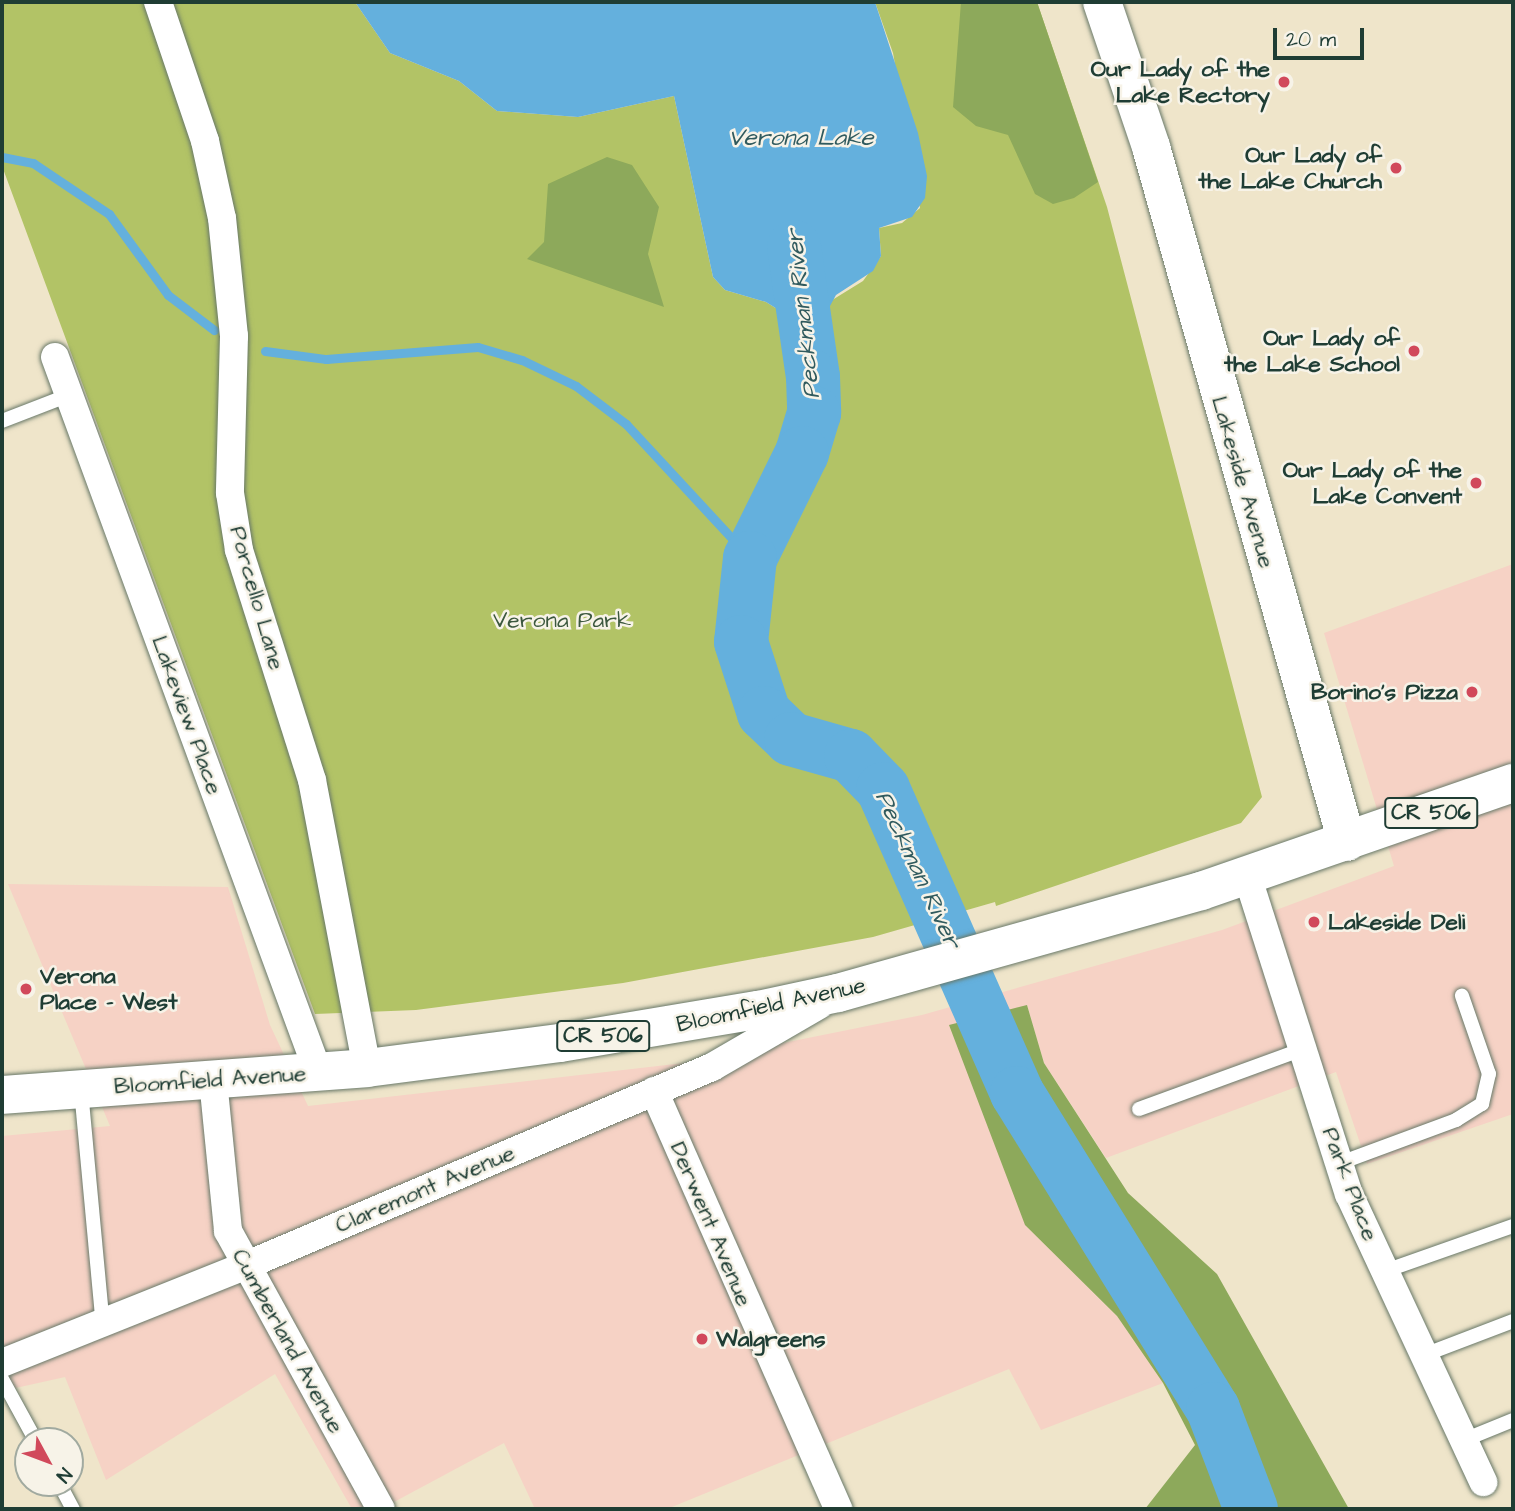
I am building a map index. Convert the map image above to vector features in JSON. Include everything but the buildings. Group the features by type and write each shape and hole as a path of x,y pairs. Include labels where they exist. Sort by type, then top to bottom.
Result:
{"main road":[{"name":"Lakeside Avenue","path":"1102,2 1151,147 1347,842"},
{"name":"Bloomfield Avenue","path":"2,1095 367,1068 572,1041 838,993 1006,947 1247,875 1513,783"}],"street":[{"name":"Porcello Lane","path":"158,2 205,141 222,218 234,336 230,493 239,550 312,780 367,1068"},
{"name":"Lakeview Place","path":"55,357 318,1072"},
{"name":"Park Place","path":"1247,875 1340,1163 1385,1271 1483,1482"},
{"name":"Claremont Avenue","path":"2,1363 103,1325 245,1266 712,1067 838,993"},
{"name":"Cumberland Avenue","path":"213,1080 228,1231 381,1509"},
{"name":"Derwent Avenue","path":"654,1091 838,1509"}],"lane":[{"path":"2,421 69,395"},
{"path":"1340,1163 1456,1120 1482,1104 1489,1074 1462,996"},
{"path":"1139,1109 1303,1049"},
{"path":"81,1090 103,1325"},
{"path":"1385,1271 1513,1226"},
{"path":"1424,1355 1513,1321"},
{"path":"2,1379 28,1427"},
{"path":"1464,1440 1513,1420"}],"shaded area":[{"path":"1513,564 1513,1114 1367,1164 1336,1072 1106,1158 1044,1063 1027,1005 1025,1225 1117,1316 1163,1383 1041,1430 1009,1369 667,1509 535,1509 504,1443 381,1509 352,1509 275,1374 106,1480 65,1377 2,1391 2,1136 110,1126 8,884 228,887 270,1025 308,1106 684,1063 922,1015 1222,930 1394,866 1324,633"}],"green space":[{"name":"Verona Park","path":"2,2 355,2 390,53 459,81 497,111 578,117 674,96 713,277 725,290 766,302 782,312 787,324 824,316 829,302 863,281 881,256 879,228 902,223 920,208 893,53 875,2 1037,2 1107,207 1262,797 1241,823 996,906 995,902 873,937 623,983 416,1010 315,1014 2,166"},
{"path":"961,2 1037,2 1098,182 1074,198 1053,204 1035,194 1008,135 976,126 953,107"},
{"path":"607,157 632,165 659,207 648,254 664,307 527,259 544,242 548,184"},
{"path":"1027,1005 1044,1063 1128,1193 1217,1274 1349,1509 1145,1509 1195,1445 1163,1383 1117,1316 1025,1225 949,1025"}],"water":[{"name":"Verona Lake","path":"355,2 875,2 918,133 927,176 925,198 912,217 879,228 881,256 873,271 836,295 824,317 787,324 782,312 766,302 725,290 713,277 674,96 578,117 497,111 459,81 390,53"}],"waterway":[{"path":"2,157 33,163 109,214 168,295 214,330"},
{"name":"Peckman River","path":"794,247 813,377 814,413 802,453 750,558 741,642 764,713 791,739 851,756 883,789 1017,1093 1213,1409 1251,1509"},
{"path":"265,351 326,359 478,347 522,360 576,386 626,424 750,558"}],"place":[{"name":"Our Lady of the Lake Rectory","path":"1284,82"},
{"name":"Our Lady of the Lake Church","path":"1396,168"},
{"name":"Our Lady of the Lake School","path":"1414,351"},
{"name":"Our Lady of the Lake Convent","path":"1476,483"},
{"name":"Borino's Pizza","path":"1472,692"},
{"name":"Lakeside Deli","path":"1314,922"},
{"name":"Verona Place - West","path":"26,989"},
{"name":"Walgreens","path":"702,1339"}]}
